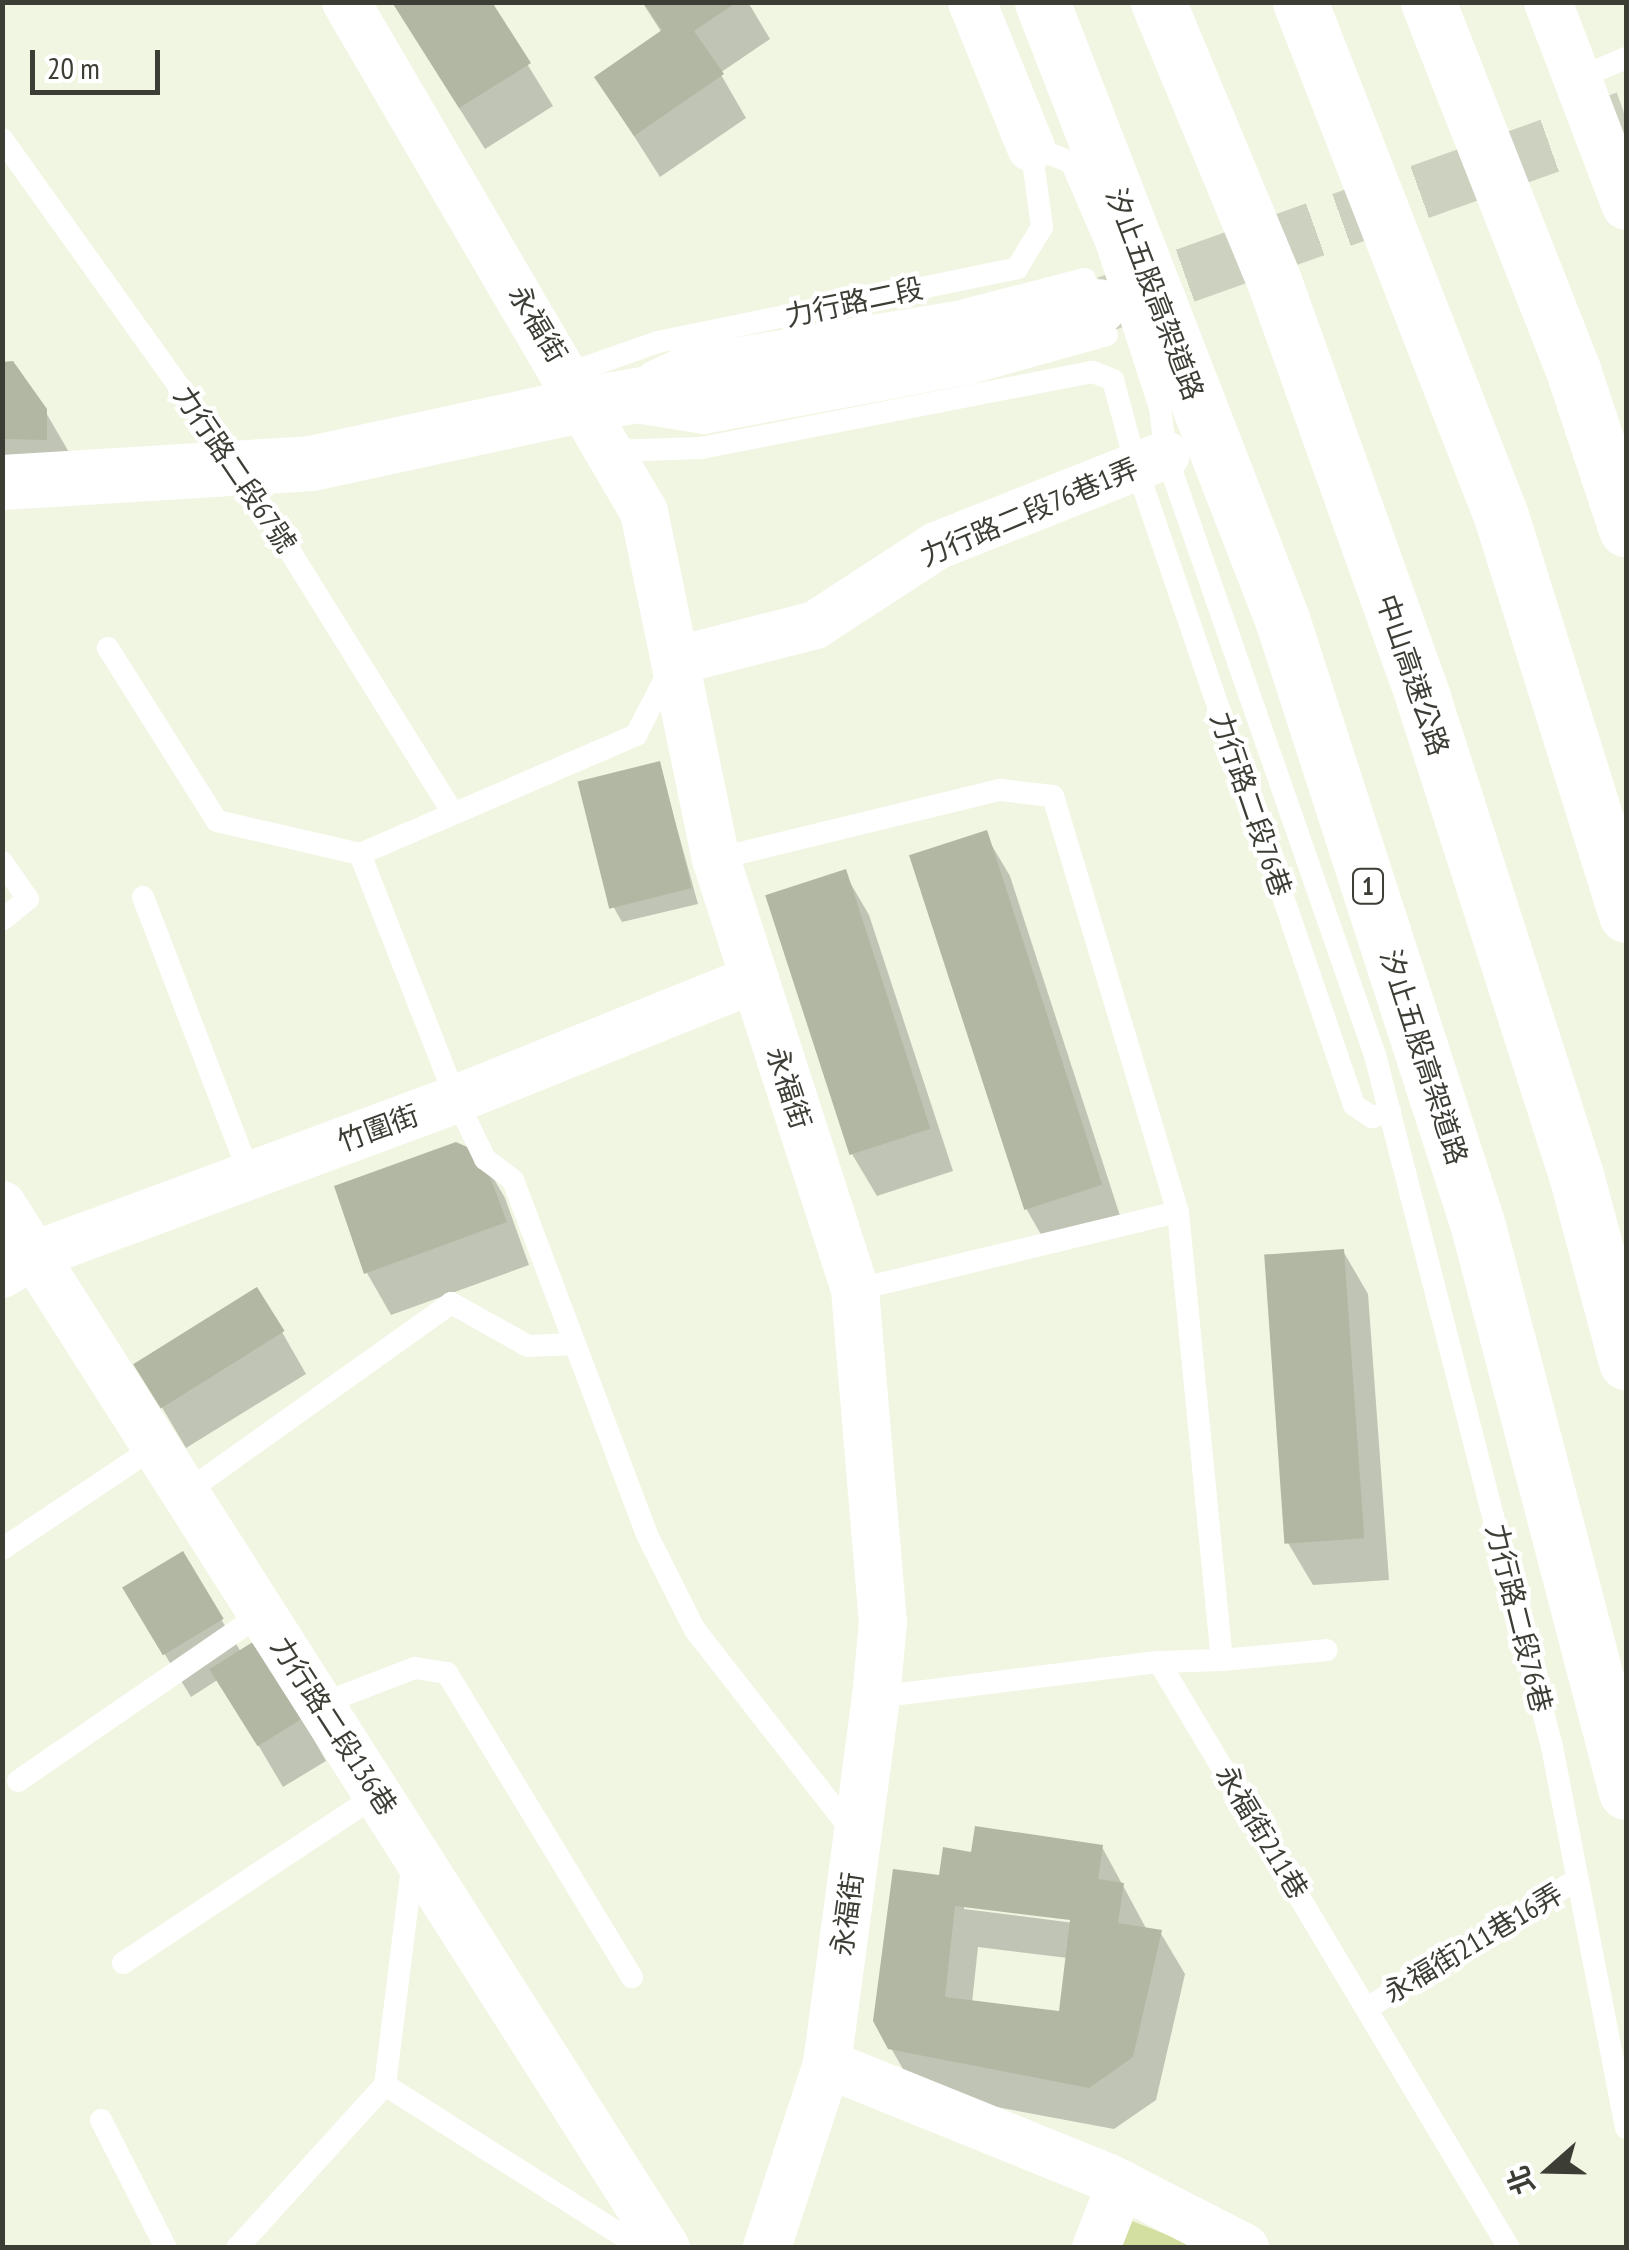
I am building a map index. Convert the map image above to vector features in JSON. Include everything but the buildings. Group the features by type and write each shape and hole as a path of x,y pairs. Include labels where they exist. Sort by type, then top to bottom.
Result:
{"main road":[{"name":"汐止五股高架道路","path":"1042,2 1288,638 1478,1226 1626,1792"},
{"name":"中山高速公路","path":"1158,2 1274,281 1423,698 1576,1175 1626,1362"},
{"path":"1300,2 1501,516 1626,916"},
{"path":"1428,2 1573,370 1626,530"},
{"name":"力行路二段","path":"2,482 240,471 311,463 575,389 957,342 1097,307"}],"street":[{"name":"永福街","path":"346,2 612,451 644,512 716,859 854,1290 883,1622 827,2064 767,2248"},
{"path":"972,2 1031,147"},
{"path":"1548,2 1622,183"},
{"name":"力行路二段76巷1弄","path":"675,661 815,624 936,546 1151,460"},
{"name":"竹圍街","path":"18,1265 456,1099 754,979"},
{"name":"力行路二段136巷","path":"2,1204 18,1265 156,1446 666,2248"},
{"path":"827,2064 1121,2184 1245,2248"},
{"path":"1096,2248 1121,2184"}],"lane":[{"path":"1579,78 1626,58"},
{"name":"力行路二段67號","path":"2,139 240,471 451,810"},
{"name":"力行路二段","path":"575,389 658,342 1017,268 1042,226 1031,147"},
{"path":"1031,147 1071,162 1078,179 1160,408 1151,460"},
{"path":"612,451 701,448 1094,372 1113,380 1151,460"},
{"name":"力行路二段76巷","path":"1151,460 1354,1106 1372,1117 1390,1112"},
{"name":"力行路二段76巷","path":"1151,460 1390,1112 1552,1746 1626,2128"},
{"path":"108,648 216,821 360,854 451,810 636,735 675,661"},
{"path":"716,859 1000,790 1053,796 1178,1212 1222,1660"},
{"path":"360,854 456,1099 484,1159 513,1180 648,1535 695,1630 858,1838"},
{"path":"2,862 28,899 2,920"},
{"path":"143,897 250,1176"},
{"path":"854,1290 1178,1212"},
{"path":"186,1492 451,1303 528,1346 574,1344"},
{"path":"2,1549 156,1446"},
{"path":"18,1781 262,1613"},
{"path":"876,1698 1159,1662 1327,1650"},
{"name":"永福街211巷","path":"1159,1662 1369,2007 1509,2248"},
{"path":"321,1704 415,1668 447,1673 632,1977"},
{"path":"123,1963 378,1794"},
{"path":"237,2248 385,2085 414,1852"},
{"name":"永福街211巷16弄","path":"1369,2007 1578,1879"},
{"path":"385,2085 642,2248"},
{"path":"102,2120 166,2248"}],"green space":[{"path":"1130,2220 1197,2247 1116,2248"}],"tunnel":[{"path":"1107,303 1626,118"}]}
